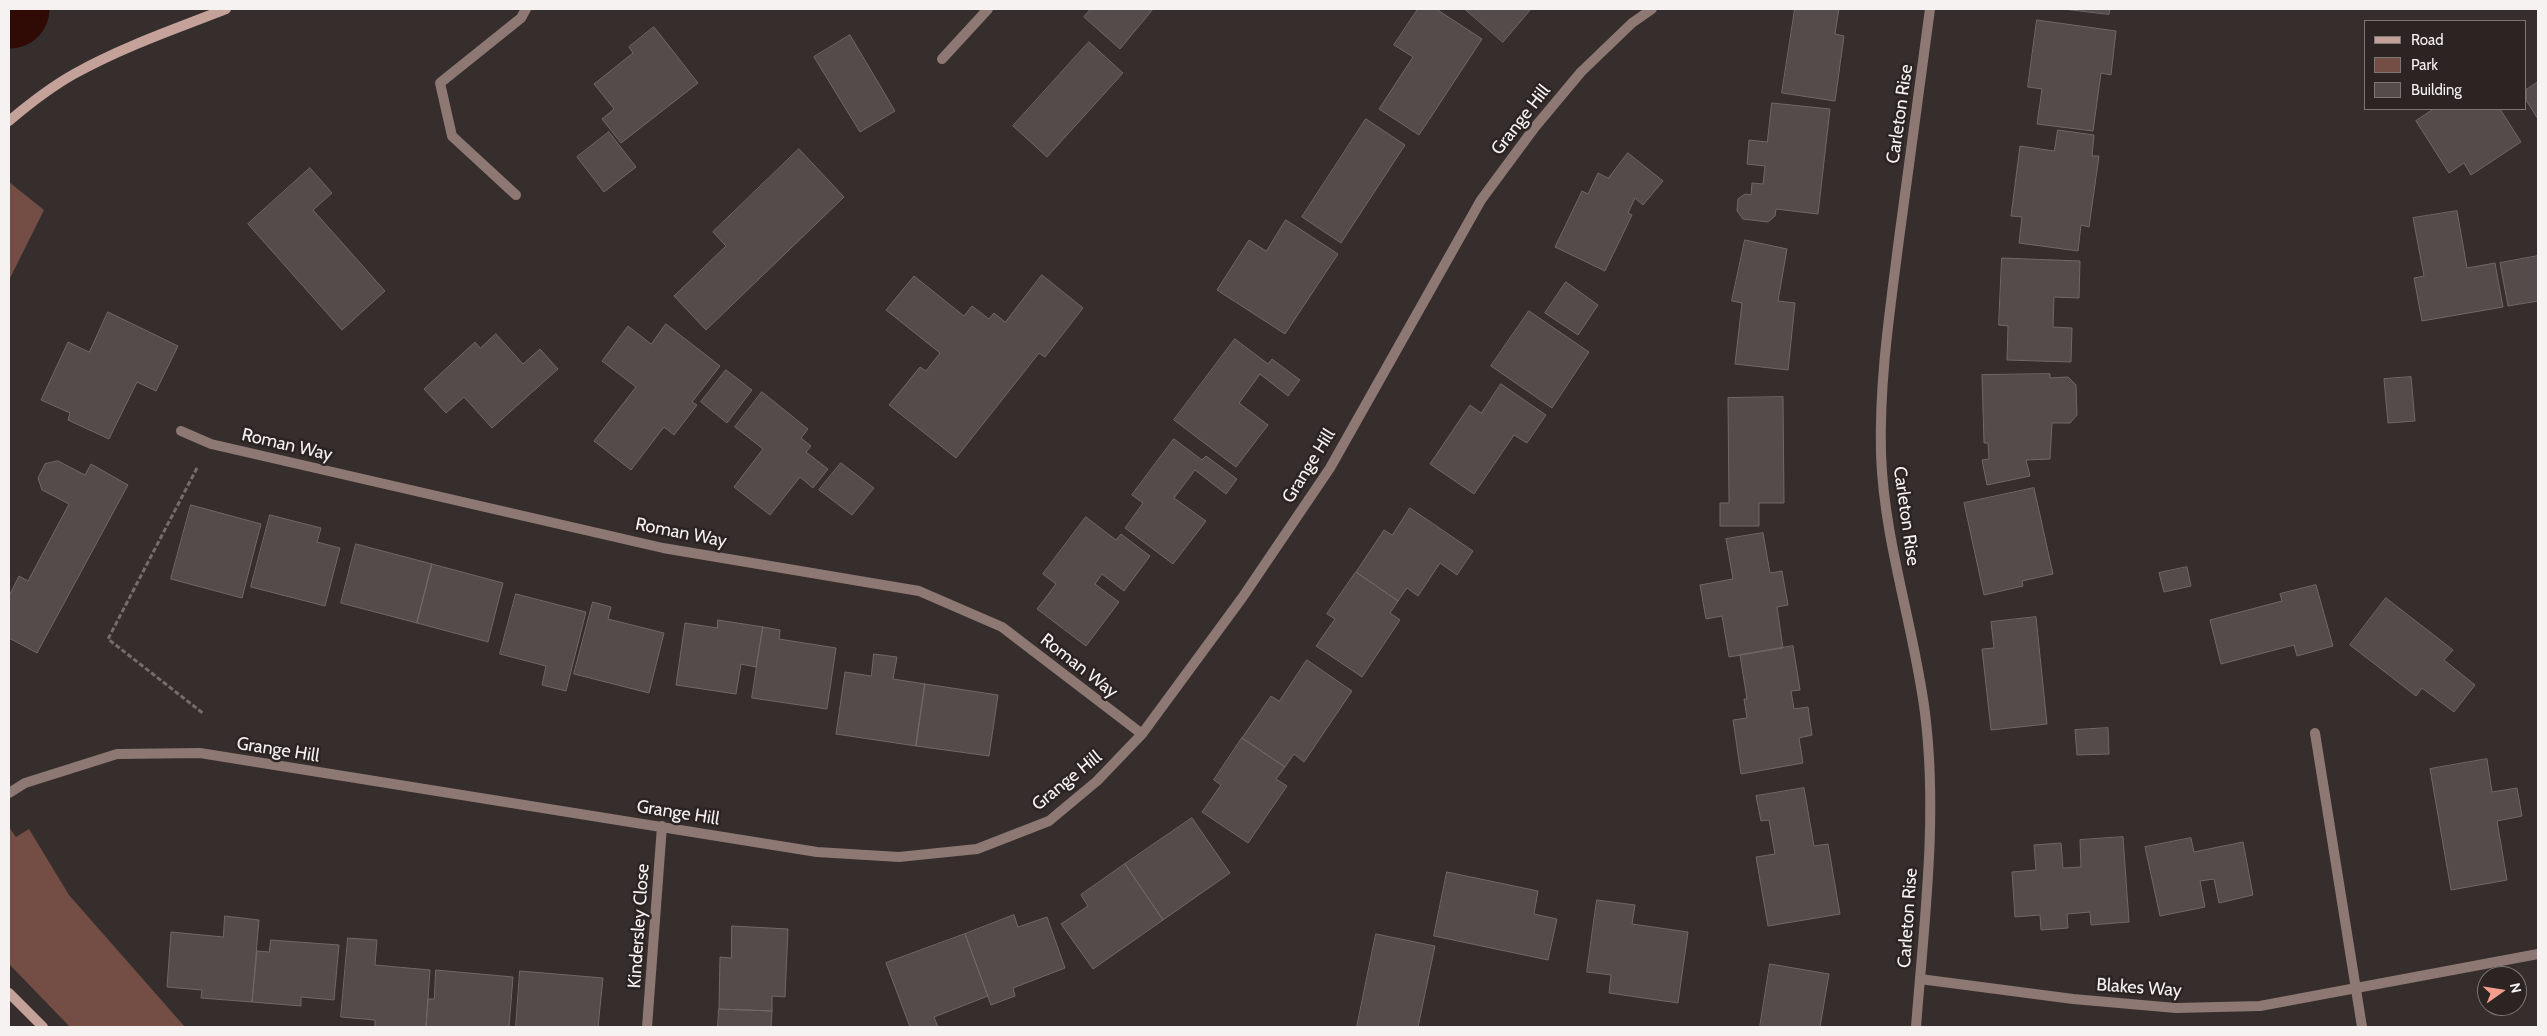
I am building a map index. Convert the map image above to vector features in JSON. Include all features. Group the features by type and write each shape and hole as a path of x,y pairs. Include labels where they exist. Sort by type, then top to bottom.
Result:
{"main road":[{"path":"9,121 35,100 73,74 110,56 226,9"},
{"path":"9,993 43,1027"}],"street":[{"path":"516,195 452,136 440,83 521,18 526,9"},
{"path":"942,59 988,9"},
{"name":"Grange Hill","path":"9,793 25,783 116,754 200,753 232,760 662,826 817,852 899,857 977,849 1050,821 1097,781 1142,734 1242,598 1330,468 1481,200 1535,127 1581,72 1632,24 1652,9"},
{"name":"Carleton Rise","path":"1916,1027 1929,856 1929,773 1924,712 1885,508 1881,455 1881,403 1886,339 1930,9"},
{"name":"Roman Way","path":"181,431 211,444 663,548 919,591 1002,627 1142,734"},
{"path":"2315,733 2362,1027"},
{"name":"Kindersley Close","path":"647,1027 662,826"},
{"name":"Blakes Way","path":"1920,979 2073,999 2176,1008 2260,1006 2356,990 2538,954"}],"path":[{"path":"204,714 108,639 211,444"}],"green space":[{"path":"9,182 44,210 9,280"},
{"path":"9,827 16,837 29,829 69,895 185,1027 70,1027 9,964"}],"building":[{"path":"1091,9 1153,9 1120,49 1084,17"},
{"path":"1418,9 1436,9 1482,39 1419,135 1379,109 1413,57 1394,45"},
{"path":"1465,9 1531,9 1503,42"},
{"path":"1795,9 1839,9 1835,34 1844,36 1835,101 1782,93"},
{"path":"2063,9 2110,9 2109,14"},
{"path":"2037,20 2116,31 2111,75 2101,73 2093,131 2037,124 2042,89 2028,87"},
{"path":"654,27 698,83 621,143 602,119 614,109 594,84 633,53 629,47"},
{"path":"850,35 895,111 860,132 814,57"},
{"path":"1089,42 1123,73 1047,157 1013,126"},
{"path":"2538,82 2538,119 2527,102 2527,89"},
{"path":"1772,103 1830,109 1818,214 1776,209 1775,216 1768,222 1743,219 1737,211 1738,199 1745,194 1751,195 1752,183 1763,184 1765,166 1747,164 1749,140 1767,142"},
{"path":"2432,110 2501,110 2521,142 2471,175 2464,163 2449,173 2416,121"},
{"path":"1366,119 1405,145 1341,243 1302,217"},
{"path":"2058,130 2094,135 2092,156 2099,156 2089,227 2081,225 2078,251 2019,243 2022,217 2011,216 2020,146 2054,151"},
{"path":"609,132 636,167 604,192 577,157"},
{"path":"799,149 844,197 706,330 674,296 726,246 713,232"},
{"path":"1628,153 1663,181 1643,205 1635,198 1628,213 1632,215 1605,271 1555,247 1582,191 1588,194 1598,173 1608,178"},
{"path":"310,168 332,193 313,210 385,291 342,330 248,224"},
{"path":"2457,211 2467,268 2495,263 2503,307 2422,321 2414,278 2424,276 2413,218"},
{"path":"1286,220 1338,254 1285,334 1217,290 1249,240 1266,251"},
{"path":"1745,240 1787,249 1778,301 1795,303 1788,370 1735,364 1742,303 1732,301"},
{"path":"2538,256 2538,301 2508,306 2500,263"},
{"path":"2002,258 2080,261 2079,298 2054,297 2053,327 2072,328 2071,362 2007,360 2008,326 1999,325"},
{"path":"1042,275 1083,308 1045,357 1039,353 956,458 889,405 920,367 926,371 940,353 886,310 914,276 964,316 972,306 989,319 994,313 1005,322"},
{"path":"1566,282 1598,305 1578,335 1545,313"},
{"path":"1529,311 1589,352 1552,408 1491,366"},
{"path":"108,312 178,346 156,391 137,382 109,439 68,420 70,413 41,400 68,342 89,352"},
{"path":"666,324 720,366 692,402 697,405 674,435 664,427 631,470 594,441 636,387 602,361 628,326 651,344"},
{"path":"496,334 523,364 540,349 558,369 492,428 464,397 446,413 424,389 475,342 480,348"},
{"path":"1235,339 1268,364 1272,359 1300,380 1288,396 1260,374 1239,403 1268,425 1236,467 1174,420"},
{"path":"726,370 752,390 727,423 701,402"},
{"path":"2050,374 2050,378 2068,377 2076,385 2077,415 2070,423 2052,423 2050,459 2026,460 2030,476 1987,485 1982,460 1989,459 1988,443 1984,443 1982,375"},
{"path":"2411,377 2415,421 2388,423 2384,379"},
{"path":"1501,384 1546,415 1527,443 1514,435 1474,494 1430,464 1470,405 1481,413"},
{"path":"762,392 808,429 801,438 811,446 806,452 828,469 813,488 800,477 770,515 734,487 763,449 735,427"},
{"path":"1783,397 1784,503 1759,503 1759,526 1720,526 1720,503 1729,503 1728,398"},
{"path":"1174,439 1202,460 1206,456 1237,479 1226,494 1195,470 1174,498 1206,521 1173,564 1125,528 1143,503 1132,495"},
{"path":"58,461 85,475 91,464 128,485 37,653 9,638 9,596 19,576 28,581 69,504 42,490 38,478 45,464"},
{"path":"841,463 874,488 852,515 819,490"},
{"path":"2034,488 2053,574 2022,581 2023,586 1984,595 1964,503"},
{"path":"191,505 261,524 242,598 171,579"},
{"path":"1410,508 1473,551 1457,575 1440,563 1418,596 1407,588 1398,601 1356,572 1384,530 1392,535"},
{"path":"270,515 321,528 317,542 340,548 325,606 251,587"},
{"path":"1086,517 1116,540 1121,534 1150,556 1124,591 1102,574 1095,584 1119,602 1086,646 1037,609 1056,584 1043,574"},
{"path":"1763,533 1770,573 1782,571 1788,605 1777,607 1783,648 1729,657 1722,616 1706,619 1700,585 1733,579 1726,539"},
{"path":"356,544 432,564 417,623 341,603"},
{"path":"432,564 503,583 488,642 417,623"},
{"path":"2187,567 2191,586 2164,592 2159,573"},
{"path":"1356,572 1398,601 1390,613 1400,620 1362,677 1316,646 1335,619 1327,614"},
{"path":"2316,585 2333,646 2297,656 2294,645 2221,664 2210,620 2282,601 2280,594"},
{"path":"516,594 586,612 566,691 542,685 546,666 500,654"},
{"path":"2386,598 2453,650 2444,660 2475,685 2454,712 2422,688 2416,696 2350,645"},
{"path":"593,602 611,607 608,619 664,633 649,693 574,674"},
{"path":"2036,617 2047,724 1991,730 1982,649 1994,648 1991,622"},
{"path":"718,620 763,627 756,667 741,664 736,694 676,685 685,623 717,628"},
{"path":"763,627 780,630 779,639 836,648 827,709 752,698"},
{"path":"1793,646 1800,690 1791,691 1794,709 1808,707 1812,735 1799,738 1803,763 1741,774 1733,720 1747,718 1744,699 1747,699 1740,655"},
{"path":"874,654 897,657 893,679 925,684 916,746 836,734 845,672 871,676"},
{"path":"1307,660 1352,691 1304,762 1294,754 1285,767 1242,738 1271,696 1279,701"},
{"path":"925,684 998,695 989,756 916,746"},
{"path":"2108,728 2109,754 2077,755 2075,730"},
{"path":"1242,738 1285,767 1276,779 1287,786 1248,843 1202,812 1221,785 1214,780"},
{"path":"2487,759 2492,792 2517,788 2522,816 2497,821 2507,880 2451,890 2430,769"},
{"path":"1804,788 1814,846 1828,844 1840,914 1768,926 1756,857 1775,854 1769,820 1761,821 1756,796"},
{"path":"1192,818 1230,873 1163,920 1125,864"},
{"path":"2123,837 2129,922 2091,925 2090,912 2067,914 2068,928 2041,930 2040,915 2015,917 2012,872 2036,870 2034,845 2061,843 2063,868 2081,867 2080,840"},
{"path":"2191,838 2194,852 2243,842 2253,895 2219,903 2214,879 2200,881 2205,907 2160,916 2145,847"},
{"path":"1125,864 1163,920 1093,969 1061,924 1088,906 1081,895"},
{"path":"1447,872 1538,891 1534,914 1557,919 1548,960 1434,936"},
{"path":"1597,900 1635,905 1632,924 1688,932 1678,1003 1609,993 1611,975 1587,972"},
{"path":"1014,915 1018,927 1047,917 1065,968 1013,988 1015,996 991,1005 965,934"},
{"path":"225,916 259,920 252,1002 201,998 202,990 167,987 171,932 223,937"},
{"path":"732,926 788,929 785,997 772,996 772,1011 719,1009 720,957 731,958"},
{"path":"965,934 988,996 934,1017 938,1027 910,1027 886,963"},
{"path":"1376,934 1435,946 1418,1027 1357,1027"},
{"path":"348,938 377,940 375,965 430,970 426,1027 375,1027 375,1020 341,1017"},
{"path":"271,940 339,945 334,1000 301,997 301,1006 252,1002 257,951 269,952"},
{"path":"1770,964 1829,974 1820,1027 1760,1027"},
{"path":"436,970 513,977 509,1027 426,1027 428,999 434,999"},
{"path":"520,971 603,978 598,1027 516,1027"},
{"path":"719,1009 772,1011 771,1027 718,1027"}]}
